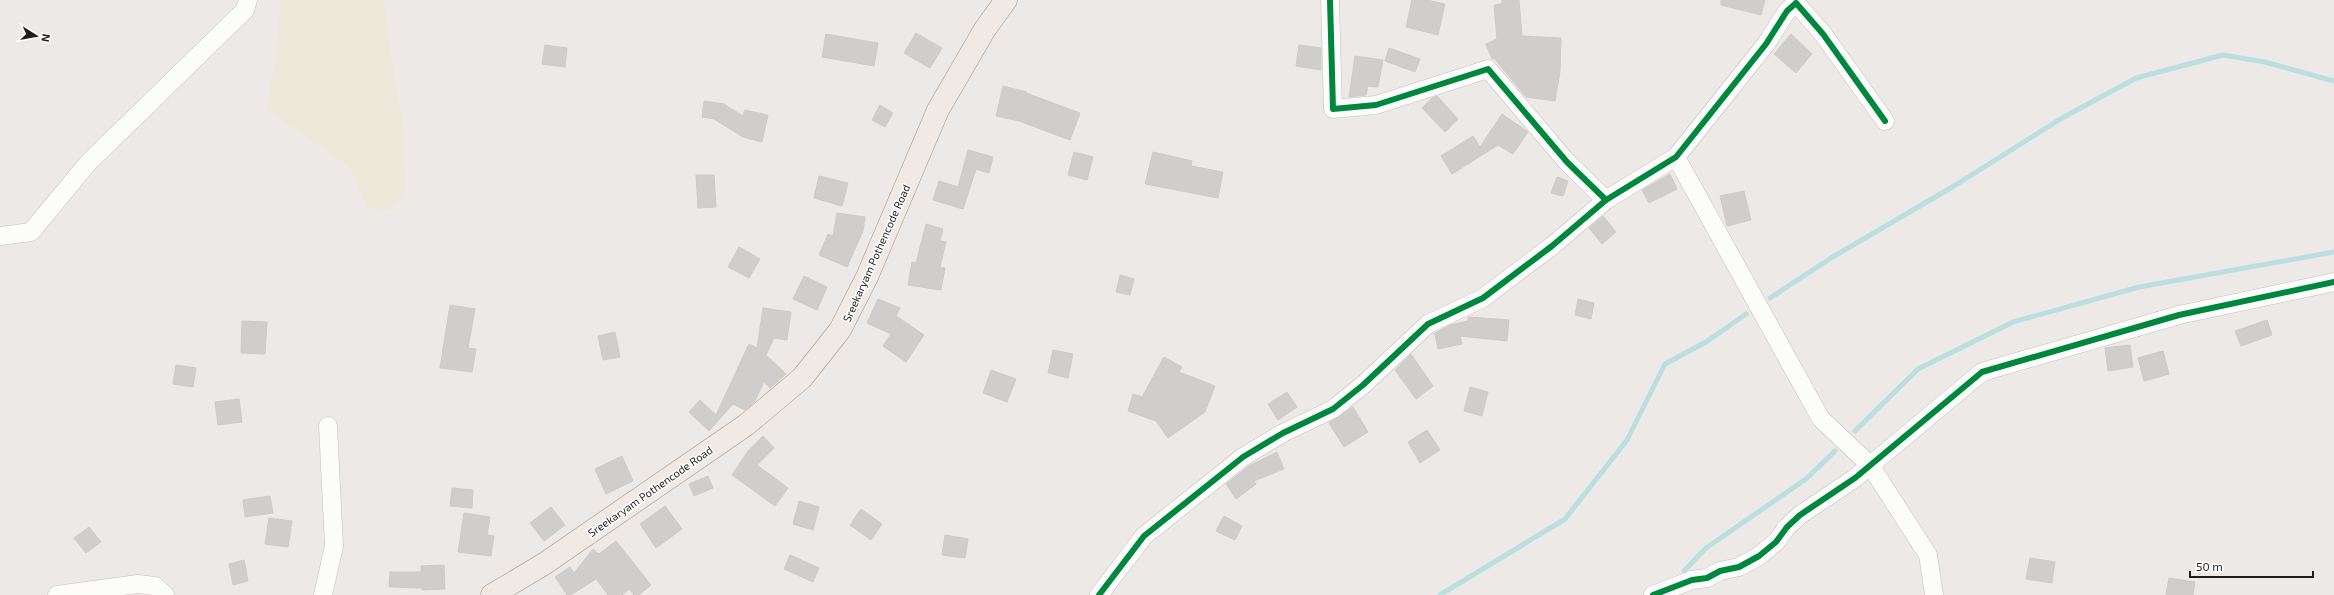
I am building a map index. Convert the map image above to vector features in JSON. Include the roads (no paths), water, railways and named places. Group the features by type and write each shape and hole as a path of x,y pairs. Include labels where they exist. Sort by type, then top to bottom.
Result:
{"main road":[{"name":"Sreekaryam Pothencode Road","path":"492,595 544,564 746,424 802,378 840,330 867,277 938,110 985,30 1006,0"}],"street":[{"path":"0,236 31,232 88,163 245,10 248,0"},
{"path":"1330,0 1333,109 1376,105 1488,69 1567,162 1606,200"},
{"path":"1099,595 1144,536 1184,502 1243,457 1283,432 1333,409 1363,385 1428,324 1483,298 1552,246 1606,200 1676,157 1766,44 1786,11 1797,1 1823,34 1885,121"},
{"path":"1676,157 1822,419 1870,465 1928,555 1934,595"},
{"path":"1653,595 1692,580 1707,578 1720,571 1739,567 1759,556 1776,542 1787,526 1800,515 1870,465 1982,372 2179,315 2334,282"},
{"path":"323,595 334,546 328,426"},
{"path":"57,595 138,584 155,586 165,595"}],"waterway":[{"path":"1770,298 1831,258 1954,186 2062,118 2136,78 2223,55 2265,62 2334,81"},
{"path":"1855,431 1918,369 2013,322 2139,287 2334,252"},
{"path":"1440,595 1565,519 1627,440 1665,364 1706,342 1746,314"},
{"path":"1684,571 1706,548 1806,479 1835,451"}]}
